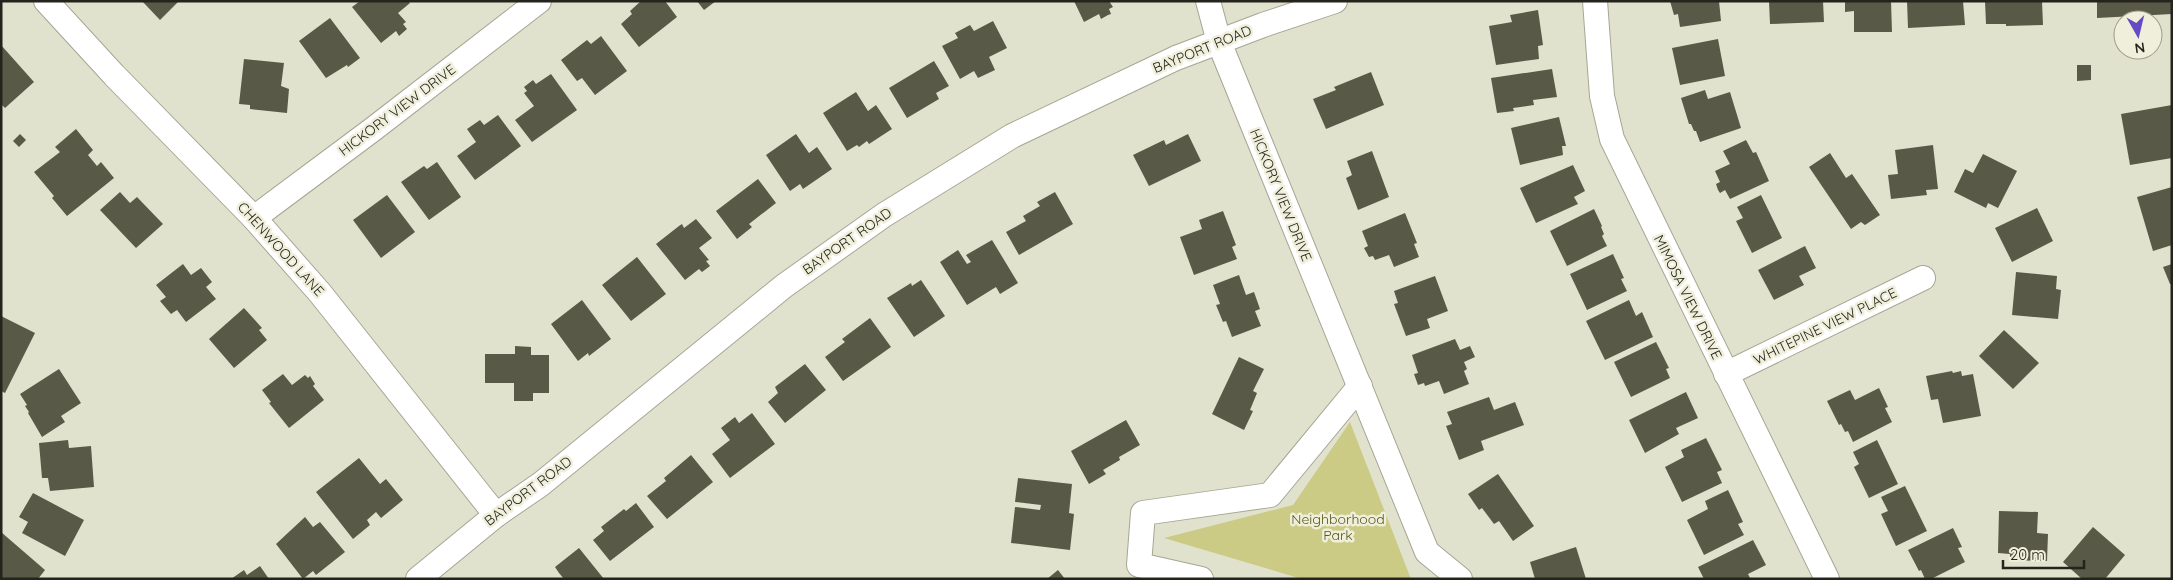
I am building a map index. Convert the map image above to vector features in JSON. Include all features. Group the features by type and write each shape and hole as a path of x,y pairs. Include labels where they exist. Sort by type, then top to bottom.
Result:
{"street":[{"name":"CHENWOOD LANE","path":"46,1 114,75 254,218 320,292 496,515"},
{"name":"HICKORY VIEW DRIVE","path":"254,218 539,1"},
{"name":"HICKORY VIEW DRIVE","path":"1208,1 1219,42 1427,552 1460,579"},
{"name":"BAYPORT ROAD","path":"418,579 496,515 541,484 784,286 884,215 1012,136 1176,58 1263,25 1335,1"},
{"name":"MIMOSA VIEW DRIVE","path":"1595,1 1602,96 1612,139 1827,579"},
{"name":"WHITEPINE VIEW PLACE","path":"1726,374 1923,278"},
{"path":"1201,579 1139,565 1143,514 1270,495 1360,386"}],"green space":[{"name":"Neighborhood Park","path":"1350,422 1411,579 1302,579 1164,538 1293,505"}],"building":[{"path":"142,1 179,1 160,20"},
{"path":"360,1 408,1 410,3 398,13 406,22 403,24 407,29 399,36 396,31 381,43 352,7"},
{"path":"641,1 665,1 677,17 639,47 621,24 632,14 630,11"},
{"path":"697,1 716,1 704,10"},
{"path":"1074,1 1109,1 1113,7 1109,9 1111,14 1101,19 1099,14 1084,22"},
{"path":"1670,1 1719,1 1721,21 1680,27 1678,14 1674,15"},
{"path":"1769,1 1823,1 1824,22 1770,24"},
{"path":"1845,1 1891,1 1892,32 1854,32 1854,11 1845,12"},
{"path":"1907,1 1963,1 1965,25 1908,28"},
{"path":"1985,1 2042,1 2043,25 2006,26 2006,24 1986,24"},
{"path":"2097,1 2172,1 2172,14 2163,14 2163,10 2113,10 2113,17 2097,18"},
{"path":"1538,10 1543,45 1538,46 1539,59 1496,65 1489,26 1512,22 1510,15"},
{"path":"330,18 360,58 348,67 347,65 326,78 299,41"},
{"path":"993,21 1007,48 989,57 995,70 978,78 974,71 960,79 942,46 958,38 955,33 970,25 974,31"},
{"path":"601,36 627,71 595,95 582,78 577,81 561,60 587,40 591,44"},
{"path":"1718,39 1725,76 1680,85 1672,48"},
{"path":"1,45 34,82 5,108 1,104"},
{"path":"244,59 284,63 281,86 289,89 287,113 250,109 250,105 239,104"},
{"path":"934,61 949,86 936,93 939,99 907,118 889,88"},
{"path":"2077,65 2091,65 2091,80 2077,81"},
{"path":"1552,69 1557,97 1533,100 1534,105 1513,108 1514,111 1497,113 1491,78"},
{"path":"1371,72 1384,105 1326,129 1313,99 1336,90 1334,87"},
{"path":"551,74 577,110 532,142 515,120 534,106 524,93 527,91 524,87 533,80 536,84"},
{"path":"1705,90 1708,99 1730,92 1741,128 1700,142 1696,131 1689,124 1681,98"},
{"path":"856,92 868,111 876,105 892,129 869,144 867,141 859,147 857,145 847,151 823,113"},
{"path":"2172,105 2172,158 2130,165 2121,114"},
{"path":"498,115 521,146 475,180 457,156 476,142 467,129 480,120 484,125"},
{"path":"1559,117 1566,146 1562,146 1563,155 1520,165 1511,128"},
{"path":"76,129 93,150 88,155 97,166 101,162 114,178 67,216 52,198 54,196 34,172 60,152 55,147"},
{"path":"20,134 26,140 19,147 13,141"},
{"path":"796,134 809,153 817,147 832,169 803,189 800,184 790,191 766,155"},
{"path":"1188,134 1201,161 1149,186 1133,155 1164,140 1166,145"},
{"path":"1746,140 1753,153 1756,152 1769,181 1730,199 1725,190 1720,193 1718,190 1716,184 1720,182 1715,171 1730,164 1723,151"},
{"path":"1933,145 1938,189 1926,190 1927,195 1891,199 1888,175 1898,174 1895,150"},
{"path":"1372,151 1389,197 1358,210 1346,178 1352,175 1347,161"},
{"path":"1830,153 1846,178 1852,174 1880,215 1865,225 1861,222 1851,229 1809,167"},
{"path":"1983,154 2017,171 1998,208 1988,203 1986,208 1954,192 1965,169 1973,173"},
{"path":"437,162 461,197 429,220 401,182 424,166 427,169"},
{"path":"1573,165 1585,191 1574,197 1578,204 1536,223 1520,188"},
{"path":"758,179 776,203 749,224 752,227 737,239 716,211"},
{"path":"2172,187 2172,245 2153,251 2137,197"},
{"path":"120,192 130,203 137,197 163,224 136,248 100,210"},
{"path":"1055,192 1073,224 1019,255 1006,232 1026,221 1023,216 1040,206 1037,202"},
{"path":"387,195 415,232 381,258 353,220"},
{"path":"1761,195 1782,238 1752,253 1736,221 1743,218 1737,207"},
{"path":"2037,208 2053,241 2012,262 1995,228"},
{"path":"1594,209 1602,226 1604,234 1602,236 1607,246 1567,266 1550,231"},
{"path":"1223,211 1236,245 1232,247 1237,259 1194,275 1180,237 1202,229 1199,220"},
{"path":"1405,213 1417,243 1414,244 1419,257 1394,267 1389,255 1375,260 1373,256 1369,257 1364,248 1368,246 1362,231"},
{"path":"696,219 712,238 699,248 709,260 706,261 710,266 702,272 699,269 685,280 656,244 682,224 684,228"},
{"path":"992,240 1018,283 1000,294 996,287 967,305 940,262 958,250 967,264 971,262 966,255"},
{"path":"1805,246 1816,268 1799,276 1804,285 1774,300 1758,270"},
{"path":"1613,254 1624,278 1621,279 1627,291 1587,310 1570,274"},
{"path":"637,257 666,294 631,321 602,285"},
{"path":"183,264 191,275 201,268 212,282 206,287 216,299 186,322 177,310 171,314 160,301 166,297 156,285"},
{"path":"2172,264 2172,284 2170,284 2163,267"},
{"path":"2016,272 2057,276 2056,289 2061,290 2058,319 2012,315"},
{"path":"1239,275 1246,295 1254,292 1260,309 1255,311 1261,326 1232,337 1226,321 1223,322 1216,305 1220,304 1213,285"},
{"path":"1435,276 1448,311 1427,319 1430,328 1406,336 1394,304 1398,303 1394,291"},
{"path":"921,280 945,316 914,337 887,298 911,283 912,286"},
{"path":"582,300 611,339 589,356 588,353 578,361 551,324"},
{"path":"1629,300 1636,316 1642,312 1653,337 1605,360 1586,321"},
{"path":"244,308 262,328 259,330 267,340 234,368 209,339"},
{"path":"1,316 35,333 5,393 1,391"},
{"path":"870,318 891,347 843,381 825,357 845,342 842,339"},
{"path":"2004,330 2039,363 2013,389 1979,356"},
{"path":"1455,339 1460,350 1470,346 1475,357 1464,362 1467,369 1464,371 1469,384 1444,394 1439,381 1425,386 1424,383 1418,385 1414,374 1418,373 1412,355"},
{"path":"1656,342 1669,368 1666,369 1670,378 1631,397 1614,362"},
{"path":"515,346 531,347 531,355 549,355 549,393 533,393 533,401 514,401 514,383 485,383 485,354 515,354"},
{"path":"1239,357 1264,369 1253,391 1257,393 1250,410 1253,411 1244,430 1212,414"},
{"path":"805,364 826,390 785,423 768,402 778,393 775,387"},
{"path":"59,369 81,403 61,416 65,422 42,437 28,413 25,406 27,405 20,394"},
{"path":"1952,371 1953,373 1961,371 1962,376 1973,374 1981,416 1943,423 1938,399 1931,400 1926,376"},
{"path":"283,374 292,385 305,375 308,378 310,376 315,384 313,386 324,400 289,428 269,403 271,402 262,390"},
{"path":"1879,388 1888,407 1885,408 1892,422 1853,442 1848,431 1845,432 1841,424 1839,425 1827,401 1850,390 1855,400"},
{"path":"1686,392 1698,418 1676,428 1679,434 1645,453 1629,420"},
{"path":"1489,397 1494,410 1515,402 1524,425 1481,441 1484,450 1459,460 1446,426 1452,424 1447,412"},
{"path":"752,413 775,444 730,478 712,454 730,440 721,428 735,417 739,423"},
{"path":"1126,420 1140,445 1119,457 1120,460 1103,470 1106,474 1089,484 1071,451"},
{"path":"1706,438 1722,470 1717,472 1722,483 1682,502 1665,467 1684,457 1681,450"},
{"path":"68,440 69,448 91,446 94,487 50,491 48,478 42,478 39,443"},
{"path":"1877,440 1898,484 1869,498 1854,467 1859,464 1853,452"},
{"path":"691,455 713,482 667,519 647,496 666,481 664,478"},
{"path":"359,458 380,484 386,479 403,500 381,518 376,512 367,520 370,525 353,539 316,492"},
{"path":"1498,474 1534,526 1513,541 1499,521 1494,524 1482,508 1479,510 1468,494"},
{"path":"1018,478 1072,484 1069,513 1074,514 1070,550 1011,543 1015,507 1040,510 1041,505 1015,502"},
{"path":"1905,486 1927,531 1896,546 1881,514 1888,511 1881,497"},
{"path":"1728,490 1743,522 1738,524 1744,535 1704,555 1687,520 1708,509 1705,501"},
{"path":"33,493 84,520 65,556 22,533 28,522 19,517"},
{"path":"636,503 654,527 610,561 593,540 604,531 601,527 624,509 626,511"},
{"path":"1999,511 2038,512 2037,533 2048,534 2047,561 2010,560 2010,554 1998,553"},
{"path":"305,517 313,527 320,522 345,552 316,575 313,571 303,579 276,544"},
{"path":"2093,527 2125,555 2105,579 2082,579 2063,562"},
{"path":"1953,528 1962,547 1958,548 1965,562 1931,579 1925,579 1908,550"},
{"path":"1,532 45,570 38,579 1,579"},
{"path":"1753,540 1766,565 1748,574 1750,578 1704,579 1698,567"},
{"path":"1576,547 1586,579 1535,579 1530,562"},
{"path":"579,548 604,579 564,579 559,573 555,567"},
{"path":"260,566 269,579 231,579 244,570 247,575"},
{"path":"1058,570 1065,579 1047,579"}]}
